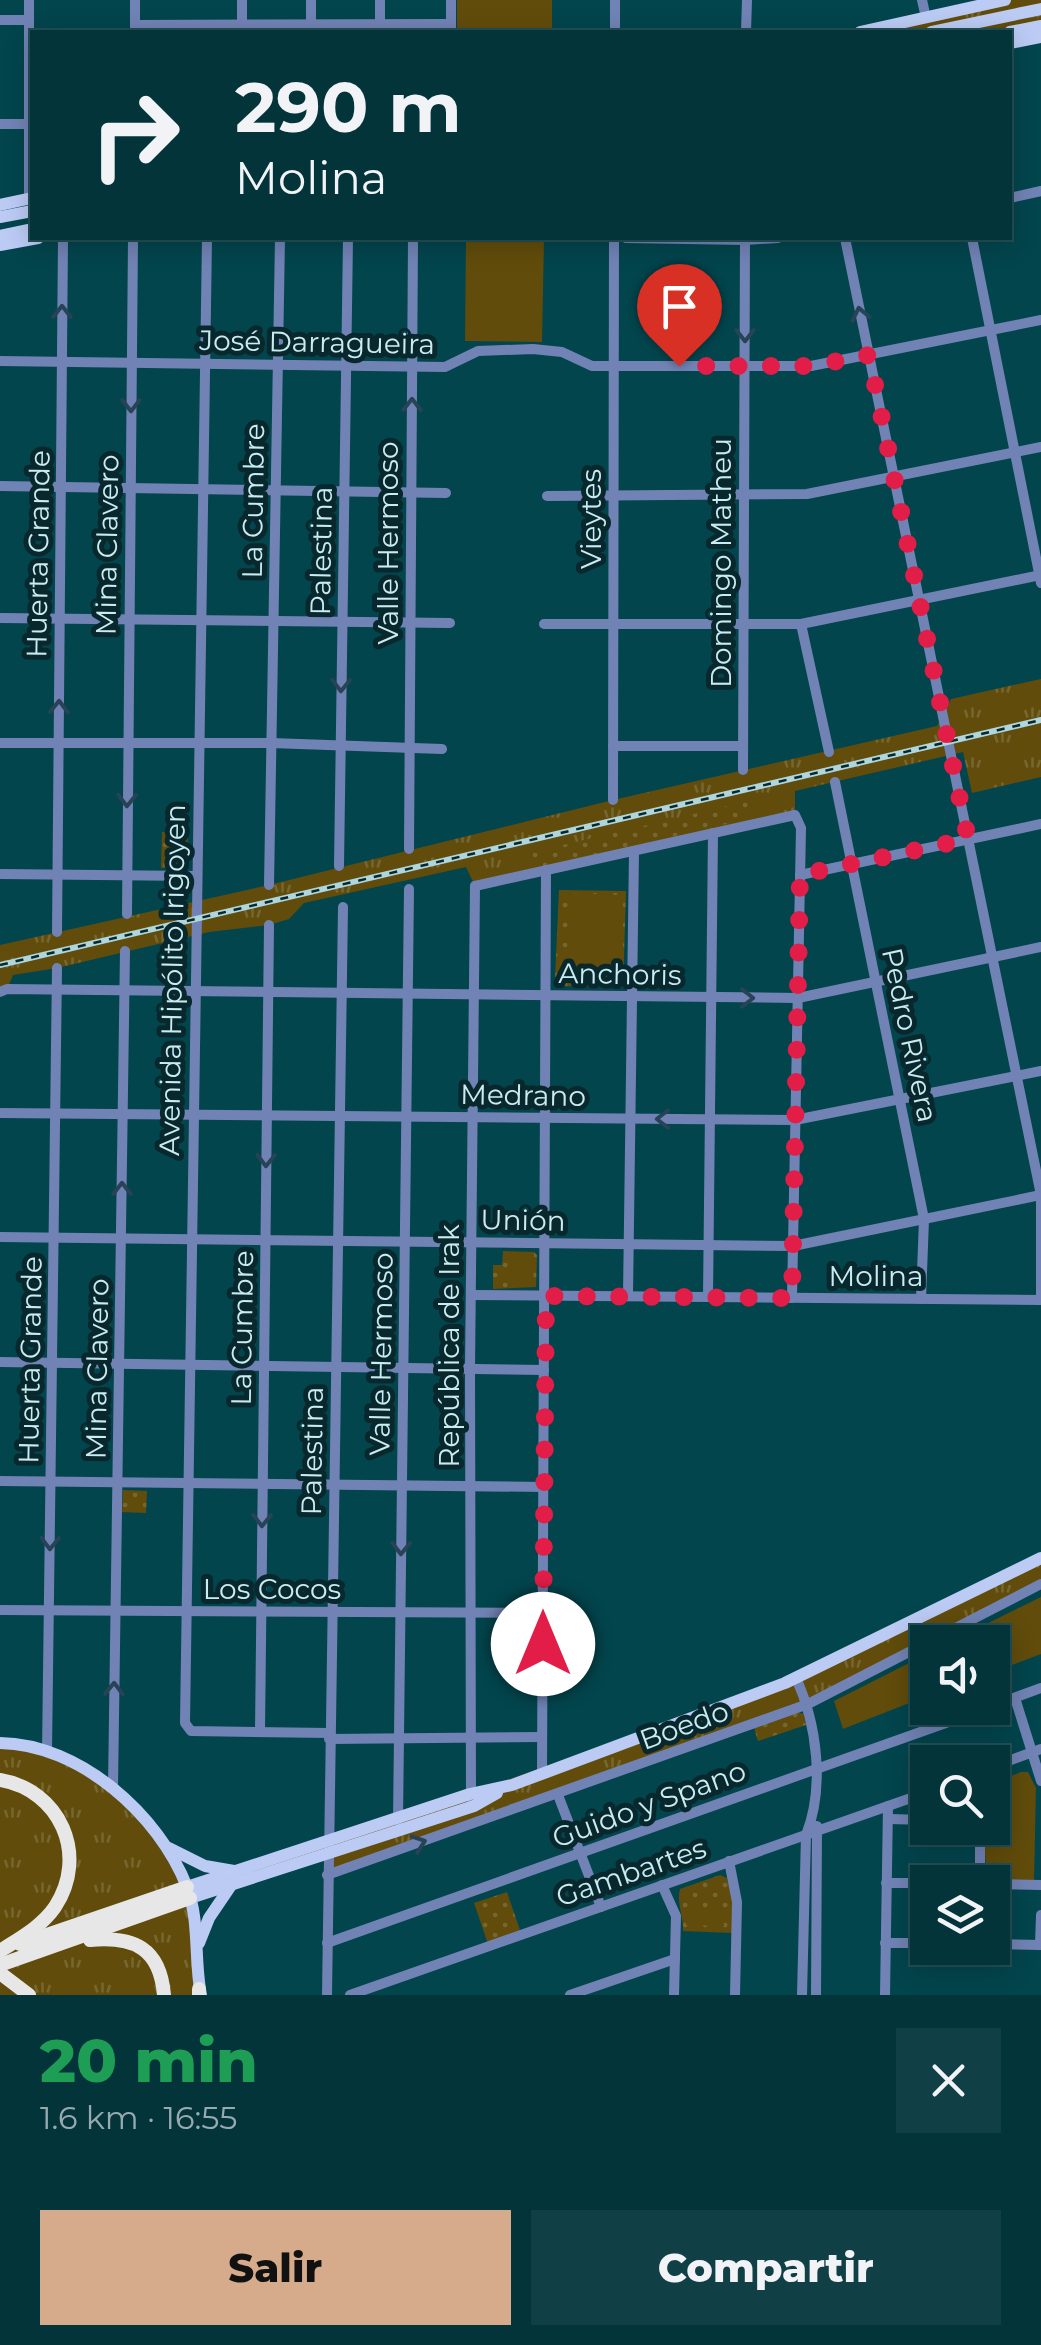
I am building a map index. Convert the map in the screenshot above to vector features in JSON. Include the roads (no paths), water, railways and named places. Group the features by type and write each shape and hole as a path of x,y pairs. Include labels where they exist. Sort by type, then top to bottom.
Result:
{"highway":[{"path":"0,1780 28,1788 53,1808 61,1822 68,1855 64,1889 46,1919 0,1951"},
{"path":"0,1951 188,1893"},
{"path":"0,1965 188,1893"},
{"path":"65,1943 106,1938 134,1943 158,1964 164,1995"},
{"path":"0,1973 28,1995"}],"main road":[{"path":"869,30 1005,0"},
{"path":"940,30 1041,8"},
{"path":"1012,32 1041,26"},
{"path":"0,204 30,202"},
{"path":"0,217 30,202"},
{"path":"0,236 30,229"},
{"path":"0,245 30,239"},
{"path":"188,1893 472,1800 796,1678 1036,1562"},
{"path":"0,1743 18,1743 80,1766 113,1787 163,1843 188,1893 200,1993"},
{"path":"327,1850 398,1820 472,1800"},
{"path":"163,1843 190,1860 234,1878"},
{"path":"197,1951 209,1918 234,1878"}],"street":[{"path":"29,0 30,176"},
{"path":"135,0 135,29 451,28 451,0"},
{"path":"242,0 242,29"},
{"path":"310,0 310,29"},
{"path":"380,0 380,28"},
{"path":"615,0 615,30"},
{"path":"746,0 746,30"},
{"path":"922,0 926,18"},
{"path":"0,20 29,20"},
{"path":"0,124 28,124"},
{"path":"1012,198 1041,191"},
{"name":"Huerta Grande","path":"57,932 63,240"},
{"name":"Mina Clavero","path":"126,914 132,240"},
{"name":"Avenida Hipólito Irigoyen","path":"207,240 185,1723 191,1731 260,1732"},
{"name":"La Cumbre","path":"269,884 280,240"},
{"name":"Palestina","path":"339,866 348,240"},
{"name":"Valle Hermoso","path":"409,849 413,240"},
{"name":"Vieytes","path":"613,800 614,240"},
{"name":"Domingo Matheu","path":"743,770 745,240"},
{"path":"845,240 1041,1195 1041,1300"},
{"path":"544,624 801,624 1040,578 972,240"},
{"name":"José Darragueira","path":"0,361 445,366 478,350 532,349 562,352 592,366 811,366 1041,320"},
{"path":"547,496 807,494 1041,447"},
{"path":"0,486 446,492"},
{"path":"0,618 450,623"},
{"path":"801,624 828,752"},
{"path":"0,743 271,743 442,749"},
{"path":"613,746 743,746"},
{"name":"Pedro Rivera","path":"835,782 924,1219 921,1298"},
{"path":"542,1774 546,870 794,814 801,828 792,1298"},
{"path":"800,875 1041,824"},
{"path":"708,1297 713,833"},
{"path":"628,1296 634,851"},
{"name":"República de Irak","path":"472,1800 470,1368 475,886 546,870"},
{"path":"0,874 195,876"},
{"name":"Valle Hermoso","path":"398,1820 409,889"},
{"name":"Palestina","path":"327,1995 343,908"},
{"name":"La Cumbre","path":"260,1732 269,925"},
{"name":"Anchoris","path":"0,992 7,989 798,998 1041,948"},
{"name":"Mina Clavero","path":"113,1787 125,952"},
{"name":"Huerta Grande","path":"47,1752 57,968"},
{"name":"Medrano","path":"0,1113 796,1120 1041,1071"},
{"name":"Unión","path":"0,1237 793,1246 1041,1195"},
{"name":"Molina","path":"471,1295 1041,1300"},
{"path":"0,1362 544,1370"},
{"path":"0,1481 544,1487"},
{"name":"Boedo","path":"327,1875 808,1704 1041,1584"},
{"name":"Los Cocos","path":"0,1610 543,1613"},
{"path":"796,1678 808,1704 816,1768 816,1995"},
{"name":"Guido y Spano","path":"1010,1700 1041,1688"},
{"path":"1015,1698 1037,1750 1041,1780"},
{"name":"Guido y Spano","path":"327,1943 939,1725"},
{"path":"260,1732 398,1739 542,1737"},
{"path":"1010,1760 1037,1750"},
{"path":"558,1795 600,1907"},
{"name":"Gambartes","path":"350,1995 806,1834 888,1813 910,1801"},
{"path":"884,1995 888,1813 910,1817"},
{"path":"802,1995 806,1834 814,1816"},
{"path":"730,1861 737,1902 735,1995"},
{"path":"886,1882 910,1883"},
{"path":"1010,1884 1041,1885"},
{"path":"662,1885 676,1916 674,1995"},
{"path":"1010,1944 1041,1945 1041,1915"},
{"path":"885,1943 910,1943"},
{"path":"570,1995 676,1959"}],"railway":[{"path":"0,965 1041,720"}]}
